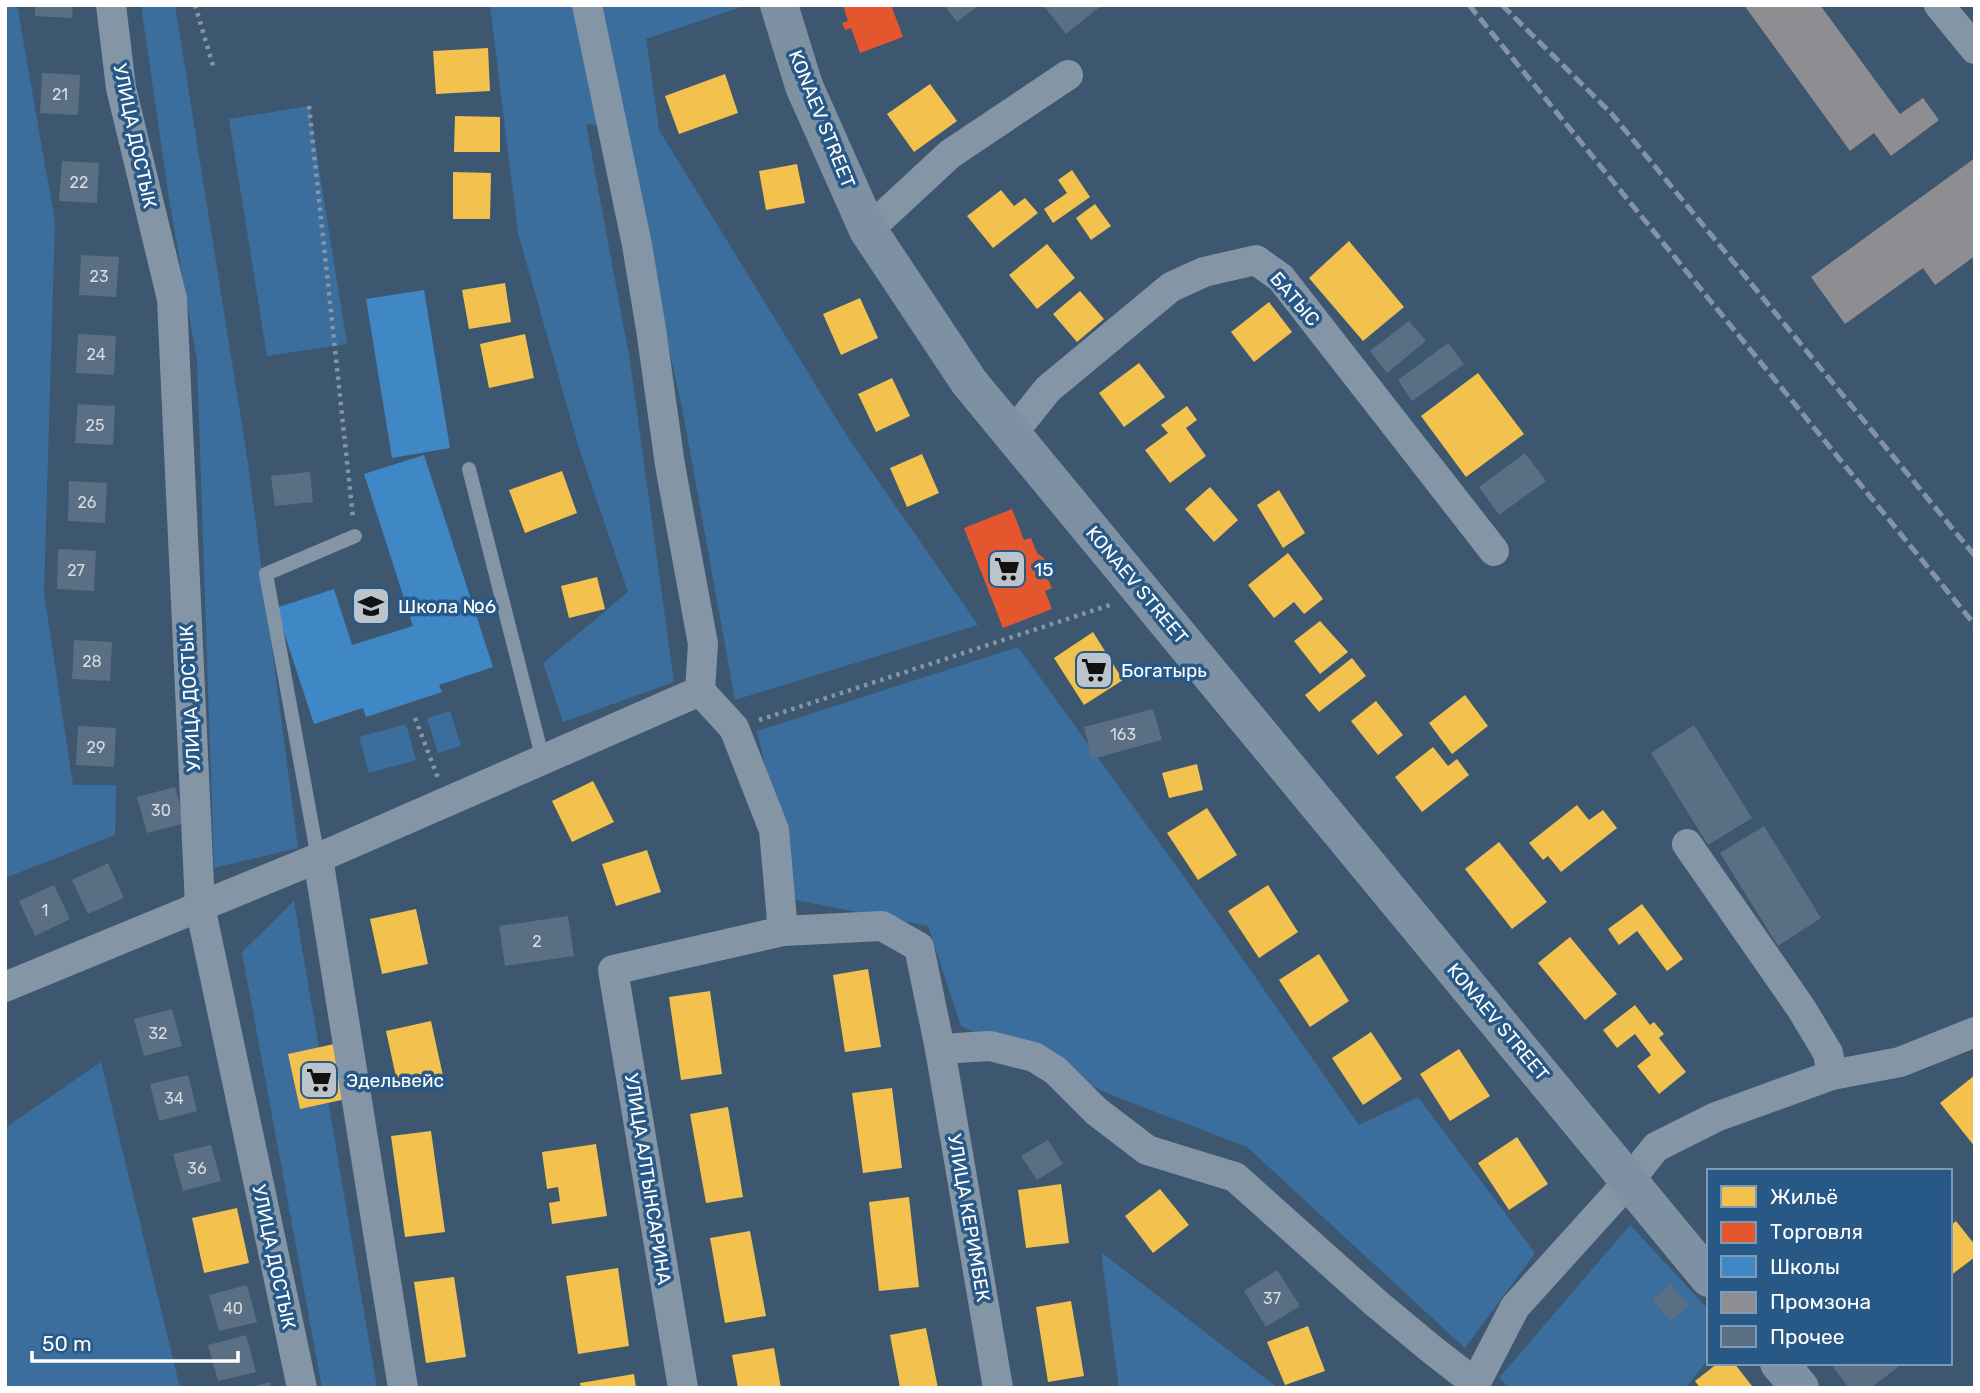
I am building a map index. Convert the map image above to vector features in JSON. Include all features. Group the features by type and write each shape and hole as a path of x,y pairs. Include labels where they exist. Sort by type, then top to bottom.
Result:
{"main road":[{"name":"KONAEV STREET","path":"779,5 804,86 868,230 970,382 1707,1276"},
{"path":"1781,1365 1800,1388"}],"street":[{"name":"УЛИЦА ДОСТЫК","path":"111,5 121,88 172,299 200,906 302,1388"},
{"path":"587,5 636,245 670,465 703,644 700,691 734,728 775,830 783,931"},
{"path":"1939,5 1975,50"},
{"path":"868,230 950,154 1068,75"},
{"name":"БАТЫС","path":"1012,434 1048,389 1171,287 1203,272 1256,260 1282,278 1494,551"},
{"path":"5,987 318,858 700,691"},
{"path":"1688,844 1801,1007 1828,1053 1832,1075"},
{"path":"318,858 403,1388"},
{"name":"УЛИЦА КЕРИМБЕК","path":"613,970 783,931 882,926 919,947 940,1049 998,1388"},
{"name":"УЛИЦА АЛТЫНСАРИНА","path":"613,970 683,1388"},
{"path":"940,1049 990,1046 1034,1057 1055,1070 1096,1111 1147,1150 1235,1177 1377,1304 1474,1385 1515,1307 1629,1181 1656,1147 1716,1117 1832,1075 1900,1062 1975,1032"}],"lane":[{"path":"469,469 543,760"},
{"path":"318,858 266,574 355,536"}],"path":[{"path":"195,5 214,69"},
{"path":"309,106 355,536"},
{"path":"734,728 1144,594"},
{"path":"415,718 448,801"}],"shaded area":[{"path":"5,5 17,5 55,222 44,593 73,785 116,785 115,835 5,878"},
{"path":"141,5 175,5 248,463 298,848 214,868 197,360 169,199"},
{"path":"490,5 747,5 646,39 659,130 847,436 978,625 735,700 682,407 619,126 586,124 630,361 674,682 563,722 543,663 628,592 579,448 518,233"},
{"path":"309,106 347,344 267,356 229,119"},
{"path":"1018,647 1359,1125 1418,1097 1535,1253 1465,1348 1247,1147 1114,1096 961,1026 928,926 796,900 757,731"},
{"path":"450,711 461,746 438,753 427,718"},
{"path":"406,724 416,760 369,773 359,737"},
{"path":"294,901 377,1388 322,1388 242,952"},
{"path":"101,1062 180,1388 5,1388 5,1128"},
{"path":"1630,1225 1707,1308 1707,1361 1686,1388 1510,1388 1499,1378"},
{"path":"1101,1252 1278,1388 1119,1388"}],"building: Жильё":[{"path":"488,48 490,91 436,94 433,51"},
{"path":"725,74 738,113 679,134 665,96"},
{"path":"930,84 957,121 914,152 887,114"},
{"path":"455,116 500,117 500,152 454,152"},
{"path":"797,164 805,203 766,210 759,171"},
{"path":"1072,170 1090,197 1053,223 1044,209 1067,193 1058,180"},
{"path":"453,172 491,173 490,219 453,219"},
{"path":"1001,190 1014,206 1025,198 1038,213 993,248 967,216"},
{"path":"1095,204 1111,226 1091,240 1076,218"},
{"path":"1349,241 1404,307 1363,341 1309,278"},
{"path":"1047,244 1075,278 1037,309 1009,275"},
{"path":"505,283 511,322 469,329 462,290"},
{"path":"1080,291 1104,319 1077,342 1053,314"},
{"path":"860,298 878,338 841,355 823,314"},
{"path":"1269,302 1292,332 1254,362 1231,332"},
{"path":"525,334 534,378 489,388 480,344"},
{"path":"1139,363 1165,397 1124,427 1099,393"},
{"path":"1478,373 1524,434 1466,477 1421,416"},
{"path":"892,378 910,416 876,432 858,394"},
{"path":"1187,406 1197,420 1186,428 1206,456 1170,483 1145,450 1168,433 1161,425"},
{"path":"922,454 939,493 907,507 890,468"},
{"path":"562,471 577,513 525,533 509,490"},
{"path":"1210,487 1238,520 1214,542 1185,509"},
{"path":"1279,490 1305,533 1283,548 1257,505"},
{"path":"1288,553 1323,599 1304,614 1294,602 1274,618 1248,585"},
{"path":"597,577 605,609 569,618 561,586"},
{"path":"1320,621 1348,652 1320,674 1294,641"},
{"path":"1093,632 1123,680 1084,705 1054,658"},
{"path":"1352,658 1366,676 1319,712 1305,695"},
{"path":"1465,695 1488,726 1452,754 1429,723"},
{"path":"1376,701 1403,735 1378,755 1351,721"},
{"path":"1433,747 1448,766 1457,759 1469,775 1422,812 1395,777"},
{"path":"1197,764 1203,790 1169,798 1162,773"},
{"path":"593,781 614,822 572,842 552,801"},
{"path":"1577,805 1589,820 1603,810 1617,828 1561,872 1548,856 1543,860 1529,843"},
{"path":"1207,808 1237,855 1198,880 1167,833"},
{"path":"1499,842 1547,902 1512,929 1465,869"},
{"path":"647,850 661,892 616,906 602,864"},
{"path":"1268,885 1298,932 1259,958 1228,911"},
{"path":"1642,904 1683,959 1667,971 1637,931 1619,945 1608,929"},
{"path":"416,909 428,964 382,974 370,919"},
{"path":"1570,937 1617,994 1585,1020 1538,963"},
{"path":"1319,954 1349,1001 1310,1027 1279,980"},
{"path":"868,969 881,1047 845,1052 833,975"},
{"path":"710,991 722,1074 681,1080 669,997"},
{"path":"1635,1005 1650,1025 1654,1022 1664,1034 1659,1038 1686,1072 1659,1094 1637,1066 1651,1055 1635,1034 1617,1048 1603,1030"},
{"path":"431,1021 443,1076 398,1086 386,1031"},
{"path":"1371,1032 1402,1079 1363,1105 1332,1058"},
{"path":"334,1044 346,1099 300,1109 288,1054"},
{"path":"1459,1049 1490,1096 1450,1121 1420,1074"},
{"path":"1975,1075 1975,1147 1940,1103"},
{"path":"892,1088 902,1168 863,1173 852,1093"},
{"path":"728,1107 743,1197 706,1203 690,1114"},
{"path":"431,1131 445,1232 405,1237 391,1136"},
{"path":"1517,1137 1548,1184 1509,1210 1478,1163"},
{"path":"596,1144 607,1216 552,1224 549,1203 560,1201 558,1187 547,1189 542,1152"},
{"path":"1061,1184 1069,1243 1026,1248 1018,1190"},
{"path":"1160,1189 1189,1225 1153,1253 1125,1216"},
{"path":"909,1197 919,1287 879,1291 869,1202"},
{"path":"237,1208 249,1263 204,1273 192,1218"},
{"path":"1956,1221 1975,1245 1975,1257 1952,1274 1952,1224"},
{"path":"750,1231 766,1316 725,1323 710,1238"},
{"path":"618,1268 629,1346 578,1354 566,1276"},
{"path":"454,1277 466,1357 426,1363 414,1282"},
{"path":"1071,1301 1084,1376 1048,1382 1036,1307"},
{"path":"1308,1326 1325,1371 1285,1385 1267,1342"},
{"path":"926,1328 938,1388 900,1388 890,1335"},
{"path":"774,1348 781,1388 738,1388 732,1355"},
{"path":"1715,1365 1736,1365 1752,1386 1700,1388 1695,1381"},
{"path":"634,1374 636,1388 581,1388 580,1383"}],"building: Торговля":[{"path":"843,5 891,5 903,37 860,53 851,28 845,30 842,23 848,21"},
{"path":"1012,509 1024,540 1031,538 1037,553 1046,560 1046,575 1052,588 1045,591 1052,609 1003,628 964,528"}],"building: Школы":[{"path":"424,290 450,448 392,458 366,299"},
{"name":"Школа №6","path":"424,455 493,667 439,685 442,692 366,717 363,708 314,724 276,608 334,589 352,645 413,626 364,474"}],"building: Промзона":[{"path":"1744,5 1820,5 1900,114 1923,98 1939,120 1891,156 1874,133 1850,151"},
{"path":"1975,158 1975,256 1935,285 1923,268 1845,324 1811,277"}],"building: Прочее":[{"path":"35,5 73,5 72,18 35,16"},
{"path":"944,5 979,5 957,22"},
{"path":"1043,5 1102,5 1066,34"},
{"path":"42,73 80,75 78,115 40,113"},
{"path":"62,161 99,163 97,203 59,201"},
{"path":"81,255 119,257 116,297 79,295"},
{"path":"1409,321 1426,341 1387,373 1370,351"},
{"path":"78,334 116,336 114,375 76,373"},
{"path":"1448,343 1464,364 1412,401 1398,380"},
{"path":"78,404 115,406 113,445 75,443"},
{"path":"1525,453 1546,481 1499,515 1479,487"},
{"path":"310,472 313,502 275,506 271,476"},
{"path":"69,481 107,483 105,523 68,521"},
{"path":"58,549 96,551 94,591 57,589"},
{"path":"74,640 112,642 110,681 72,679"},
{"path":"1153,709 1162,740 1092,759 1084,727"},
{"path":"1694,725 1752,818 1708,845 1651,753"},
{"path":"78,726 116,728 114,767 76,765"},
{"path":"175,787 185,823 147,833 137,797"},
{"path":"1764,826 1821,918 1778,946 1720,853"},
{"path":"108,863 124,898 88,914 72,880"},
{"path":"54,885 70,919 35,936 19,901"},
{"path":"568,916 574,956 505,966 499,926"},
{"path":"172,1009 182,1046 144,1056 134,1019"},
{"path":"188,1075 197,1111 159,1121 150,1084"},
{"path":"1048,1140 1063,1164 1037,1180 1021,1156"},
{"path":"211,1145 221,1181 183,1191 173,1154"},
{"path":"1277,1270 1300,1306 1266,1327 1244,1291"},
{"path":"247,1285 257,1322 219,1331 209,1295"},
{"path":"1671,1285 1689,1306 1670,1321 1653,1299"},
{"path":"246,1335 256,1372 218,1381 208,1345"},
{"path":"1832,1365 1900,1365 1871,1388 1849,1388"},
{"path":"270,1382 271,1388 251,1388 251,1387"}],"railway":[{"path":"1469,5 1975,625"},
{"path":"1502,5 1611,113 1975,556"}],"place":[{"name":"15","path":"1007,569"},
{"name":"Школа №6","path":"371,606"},
{"name":"Богатырь","path":"1094,670"},
{"name":"Эдельвейс","path":"319,1080"}]}
